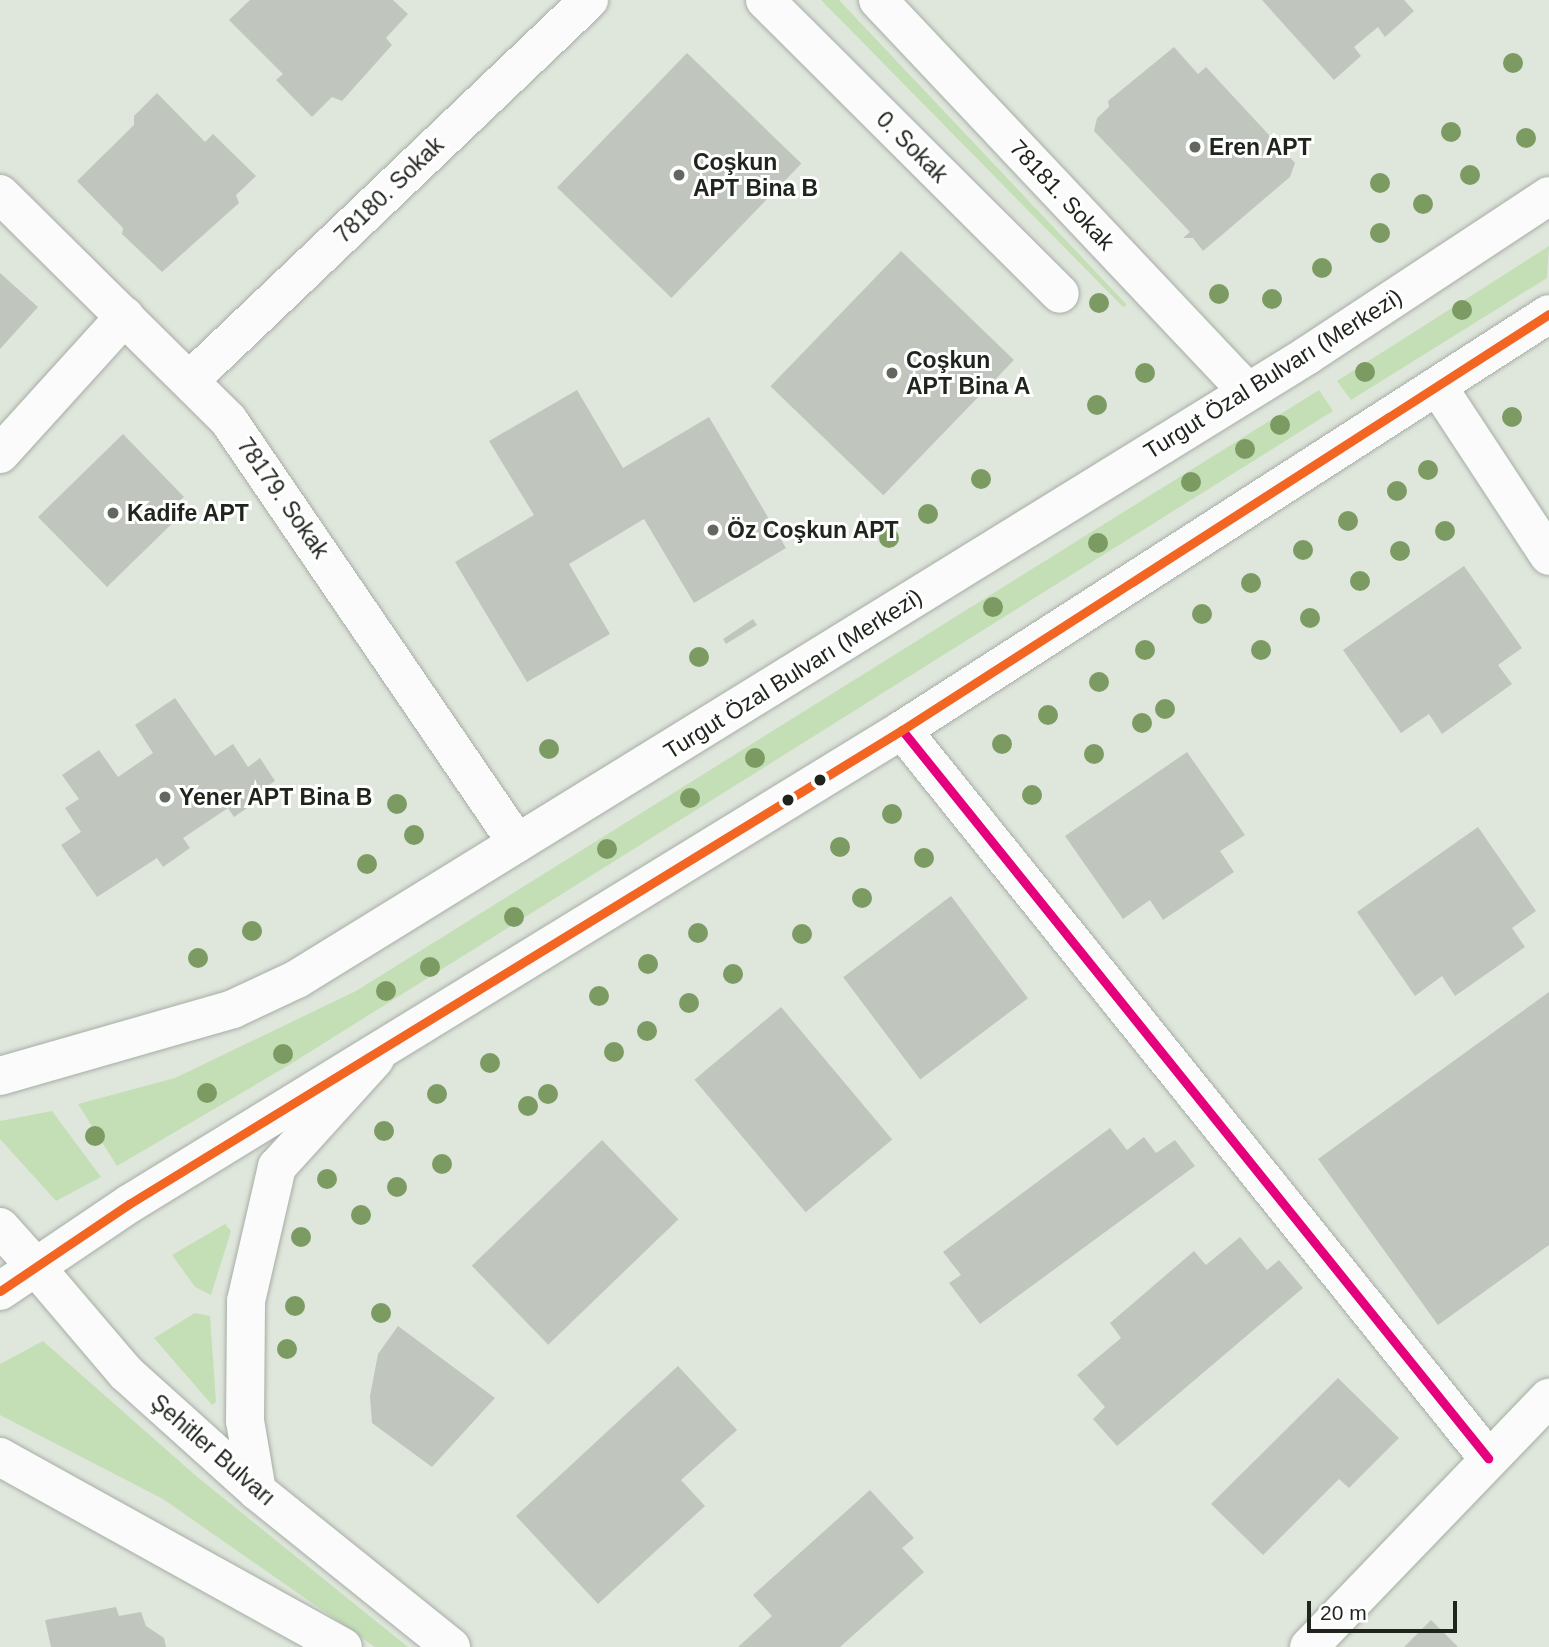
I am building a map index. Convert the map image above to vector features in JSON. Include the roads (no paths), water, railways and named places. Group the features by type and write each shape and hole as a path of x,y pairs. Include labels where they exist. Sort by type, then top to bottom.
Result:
{"main road":[{"name":"78180. Sokak","path":"190,380 589,0"},
{"name":"0. Sokak","path":"765,0 1060,295"},
{"name":"78181. Sokak","path":"901,8 1247,391"},
{"name":"78179. Sokak","path":"0,194 229,421 517,843"},
{"name":"Turgut Özal Bulvarı (Merkezi)","path":"0,1076 233,1009 297,979 1247,391 1549,196"},
{"path":"0,1291 34,1265 901,730 1549,314"},
{"path":"0,454 125,316"},
{"path":"1438,387 1549,556"},
{"path":"901,730 1488,1458"},
{"path":"257,1491 245,1421 246,1301 277,1167 386,1047"},
{"name":"Şehitler Bulvarı","path":"0,1227 126,1373 257,1491 451,1647"},
{"path":"1308,1647 1488,1458 1549,1398"},
{"path":"0,1457 321,1641"}],"place":[{"name":"Eren APT","path":"1195,147"},
{"name":"Coşkun APT Bina B","path":"679,175"},
{"name":"Coşkun APT Bina A","path":"892,373"},
{"name":"Kadife APT","path":"113,513"},
{"name":"Öz Coşkun APT","path":"713,530"},
{"name":"Yener APT Bina B","path":"165,797"}]}
